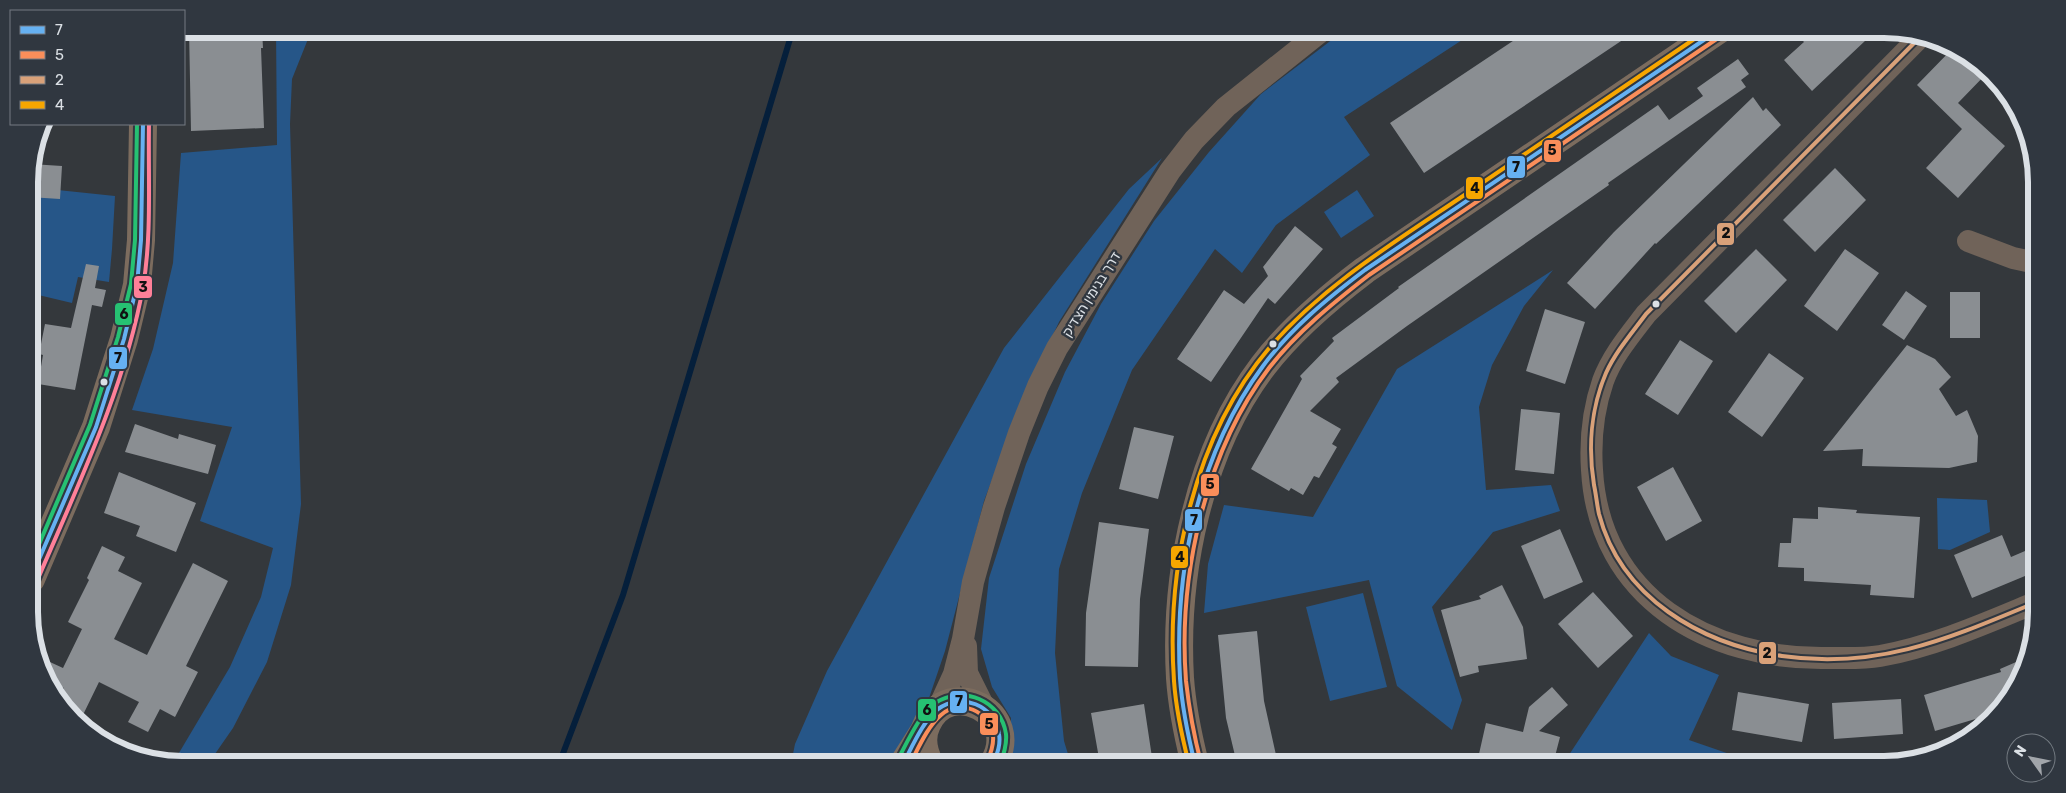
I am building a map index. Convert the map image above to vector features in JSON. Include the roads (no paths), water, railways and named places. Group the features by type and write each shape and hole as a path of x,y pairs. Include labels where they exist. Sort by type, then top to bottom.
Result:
{"street":[{"name":"דרך בנימין הצדיק","path":"966,626 973,582 1000,489 1019,433 1038,386 1057,348 1170,171 1194,140 1226,107 1313,38"},
{"path":"1192,755 1180,678 1185,565 1192,527 1219,441 1240,400 1263,366 1291,334 1333,294 1365,270 1707,38"},
{"path":"1916,41 1646,314 1623,344 1604,380 1594,415 1591,456 1597,507 1610,544 1625,571 1640,590 1658,607 1693,630 1729,644 1777,655 1826,658 1879,656 1931,643 2029,605"},
{"path":"38,563 96,427 124,339 137,285 142,240 143,125"},
{"path":"1968,241 2013,258 2029,261"},
{"path":"966,626 967,673 985,709"},
{"path":"925,756 922,743 931,720 954,674 966,626"},
{"path":"908,756 931,720 950,703 962,701 974,703 985,709 994,718 1000,729 1001,742 998,756"}],"waterway":[{"path":"562,756 623,595 790,38"}]}
